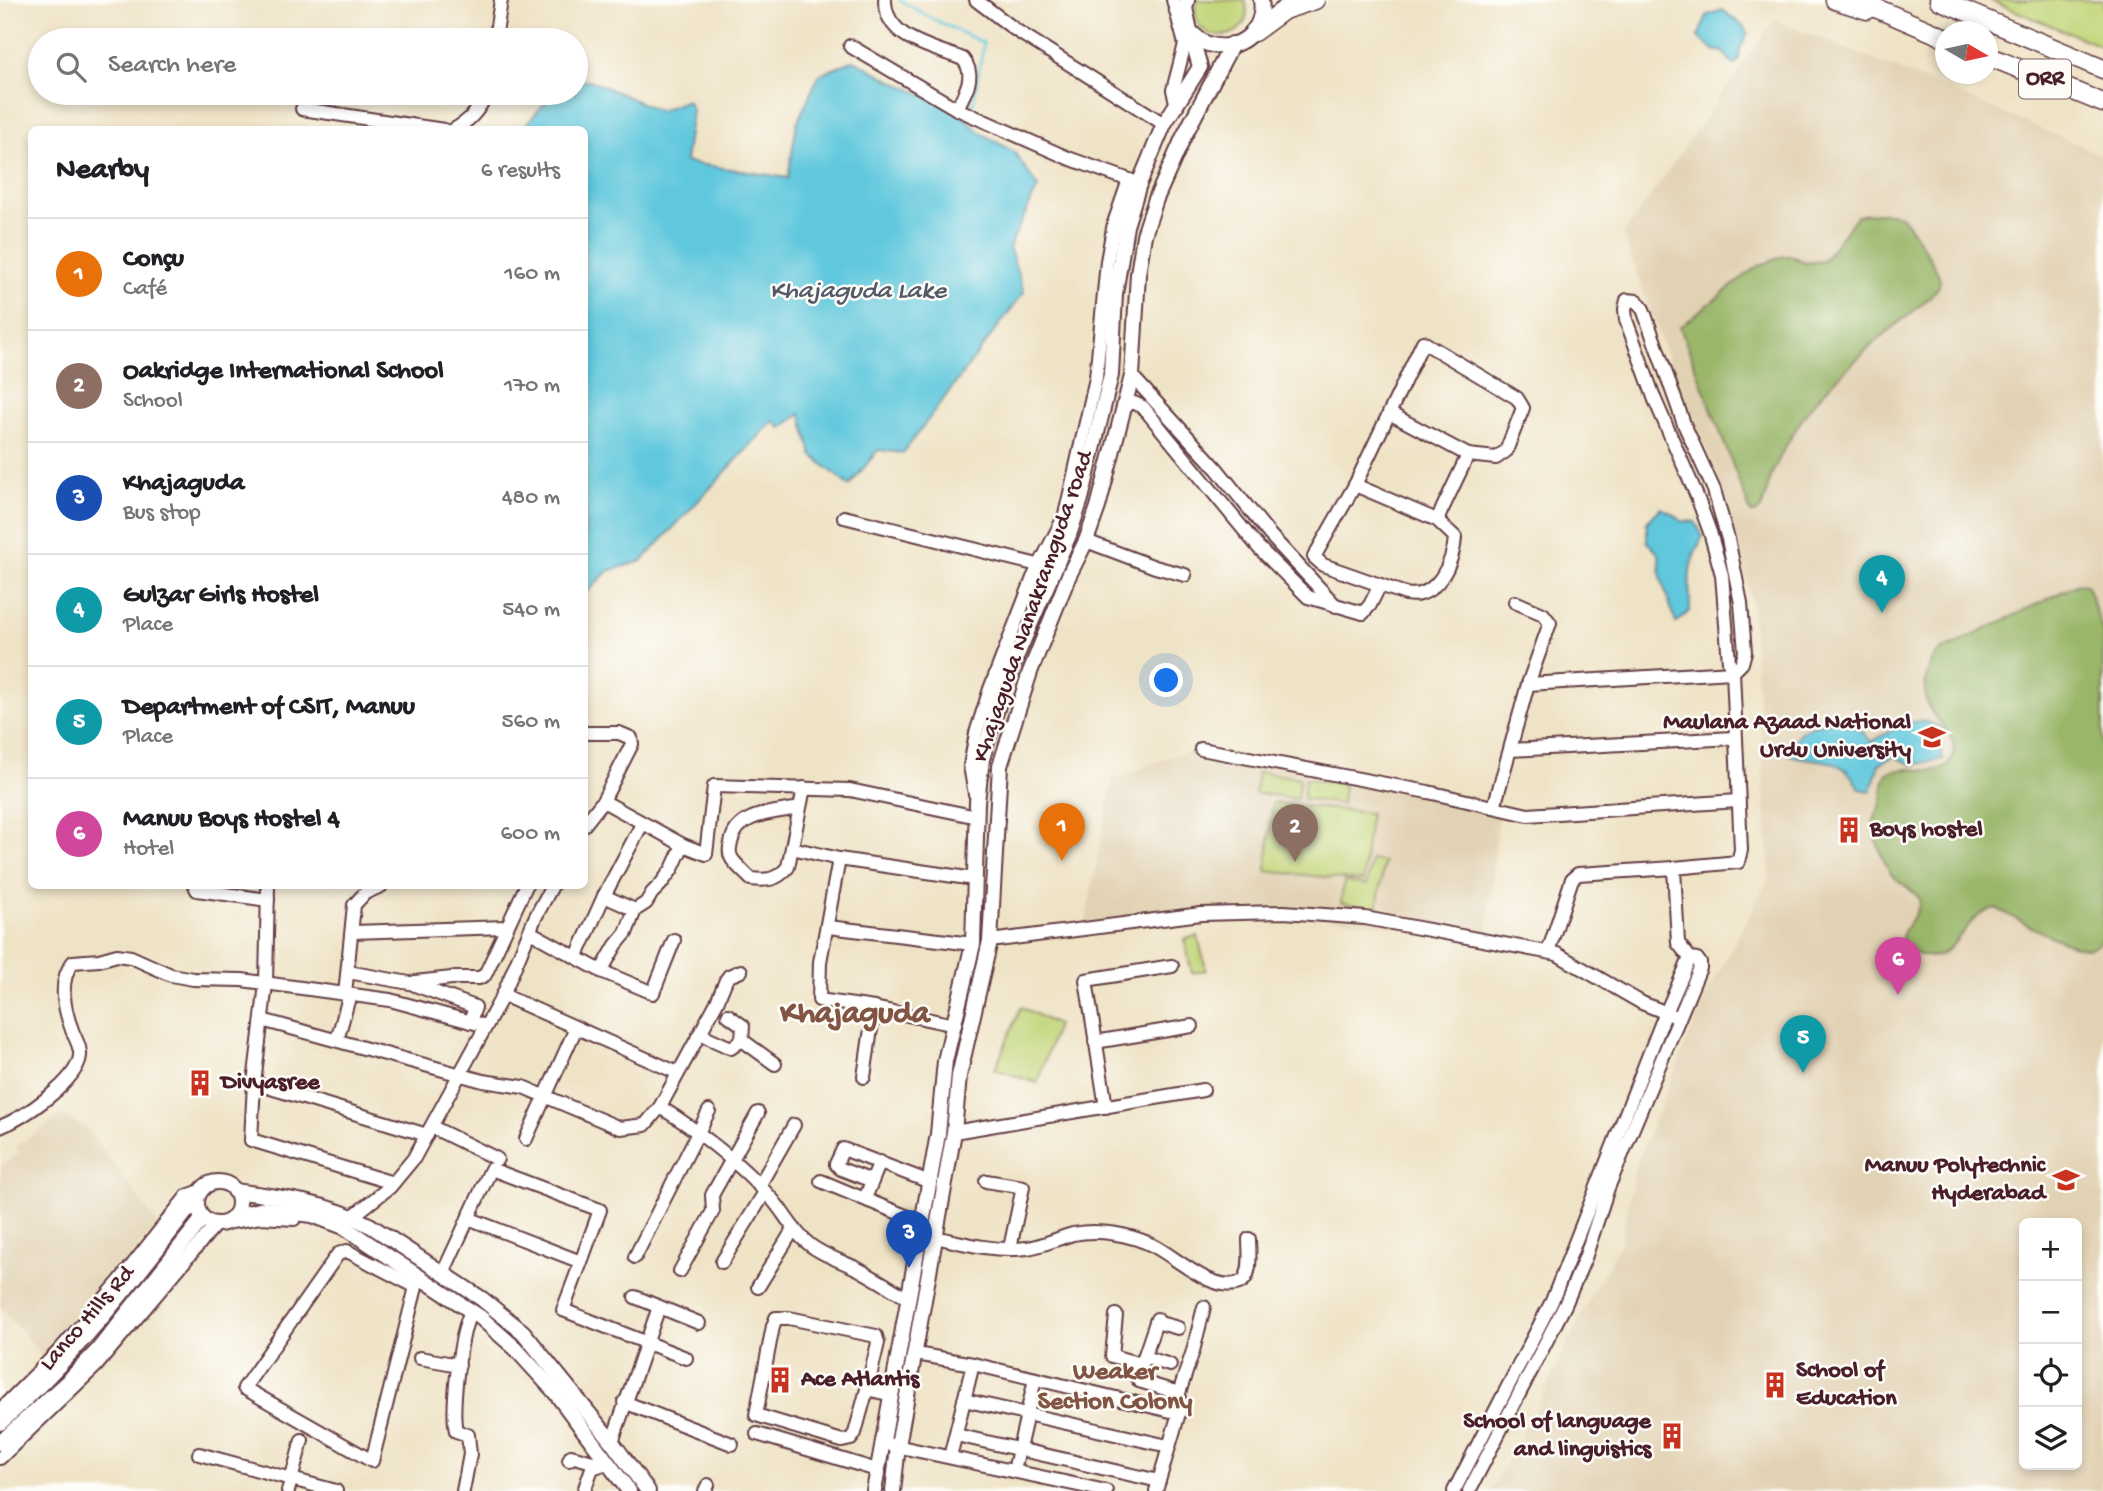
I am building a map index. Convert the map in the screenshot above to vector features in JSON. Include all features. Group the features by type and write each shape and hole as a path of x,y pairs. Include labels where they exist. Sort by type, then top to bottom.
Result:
{"highway":[{"path":"1254,32 1284,10 1315,0"},
{"path":"1835,0 1910,24"},
{"path":"1857,0 1935,34"},
{"name":"ORR","path":"1939,0 2103,69"},
{"name":"ORR","path":"1998,60 2103,103"}],"main road":[{"name":"Khajaguda Nanakramguda road","path":"874,1491 938,1134 945,1062 973,944 977,810 982,759 1004,685 1047,567 1070,530 1081,470 1111,375 1119,262 1134,182 1164,124 1199,67 1185,9 1186,0"},
{"path":"1190,31 1206,44 1220,46 1245,40 1254,32 1261,18 1261,0"},
{"name":"Khajaguda Nanakramguda road","path":"893,1491 898,1446 954,1132 959,1076 990,941 1000,766 1030,673 1098,507 1132,376 1138,274 1144,235 1156,199 1184,136 1232,44"},
{"path":"224,1183 234,1191 239,1202 213,1213 206,1186 224,1183"},
{"path":"234,1191 315,1203 353,1216 482,1299 523,1332 557,1385 598,1461 629,1491"},
{"name":"Lanco Hills Rd","path":"0,1423 16,1402 64,1363 123,1285 189,1208 213,1213 78,1377 0,1443"},
{"path":"213,1213 264,1209 312,1214 344,1227 387,1263 471,1312 515,1348 557,1385 612,1442 648,1491"}],"street":[{"path":"497,28 501,0"},
{"path":"885,0 888,20 900,32 963,59 968,64 971,70 970,79 957,109"},
{"path":"976,0 1017,32 1164,124"},
{"path":"1173,0 1185,44 1173,90 1177,106"},
{"path":"850,46 957,109 1068,158 1134,182"},
{"path":"460,126 481,105"},
{"path":"302,108 418,126"},
{"path":"1528,684 1733,672 1742,663 1745,645 1741,603 1725,527 1714,490 1680,414 1643,309 1637,301 1627,300 1626,320 1655,400 1696,494 1722,575 1733,672 1741,850 1738,862 1578,874 1572,880 1548,952"},
{"path":"1355,485 1437,520 1455,537 1454,552 1434,588 1427,593 1415,596 1323,565 1314,557 1355,485 1389,413 1423,342 1517,398 1523,408 1502,455 1489,458 1468,455 1389,413"},
{"path":"1132,376 1217,469 1270,535 1336,606"},
{"path":"1125,403 1143,407 1258,547 1308,597 1363,613 1378,584"},
{"path":"1437,520 1468,455"},
{"path":"844,517 1047,567"},
{"path":"1086,541 1155,567 1185,575"},
{"path":"1494,807 1528,684 1550,623 1543,614 1515,602"},
{"path":"588,733 619,733 631,738 632,744 603,801 588,820"},
{"path":"1510,750 1734,738"},
{"path":"1201,749 1428,792 1517,813 1541,814 1738,802"},
{"path":"603,801 642,824 706,854 714,786 870,793 977,810"},
{"path":"799,808 758,815 737,828 729,850 731,857 751,880 781,876 788,867 804,788"},
{"path":"576,956 604,895 642,824"},
{"path":"601,971 626,933 635,910 646,903 661,884 672,869 683,845"},
{"path":"792,848 839,859 974,879"},
{"path":"839,859 820,962 819,1000 874,1008 955,1026"},
{"path":"1674,868 1678,943 1695,960"},
{"path":"196,889 268,900"},
{"path":"268,889 267,984 254,1083 251,1140 393,1183"},
{"path":"338,1040 346,998 354,905 365,893 374,889"},
{"path":"415,984 452,978 479,978 485,975 525,889"},
{"path":"353,1216 393,1183 414,1158 503,995 551,889"},
{"path":"604,895 635,910"},
{"path":"990,941 1201,914 1284,912 1365,918 1557,954 1642,1003 1679,1018"},
{"path":"353,932 506,927"},
{"path":"828,927 973,944"},
{"path":"530,932 601,971 653,993 674,940"},
{"path":"0,1128 23,1115 54,1091 71,1075 79,1062 80,1048 66,1010 64,986 66,970 73,962 99,960 117,955 131,957 171,975 193,979 242,980 346,998 390,1000 486,1026"},
{"path":"1454,1491 1552,1301 1666,1012 1695,960"},
{"path":"1469,1491 1565,1305 1585,1258 1608,1188 1679,1018 1695,960"},
{"path":"1106,1107 1086,980 1172,966"},
{"path":"262,1020 483,1081 523,1087 620,1128 645,1125 660,1107 717,1002 726,980 741,971"},
{"path":"348,972 415,984 475,1007 470,1022"},
{"path":"503,995 678,1073"},
{"path":"864,1077 874,1008"},
{"path":"699,1034 731,1048 742,1040 743,1026 728,1015"},
{"path":"1095,1042 1192,1026"},
{"path":"526,1139 576,1028"},
{"path":"742,1040 775,1064"},
{"path":"254,1083 429,1131 497,1159"},
{"path":"954,1132 1203,1090"},
{"path":"660,1107 699,1134 762,1189 793,1230 820,1252 858,1269 909,1299"},
{"path":"635,1257 709,1111"},
{"path":"680,1271 713,1211 712,1195 758,1113"},
{"path":"722,1262 794,1125"},
{"path":"872,1181 841,1169 836,1164 843,1149 930,1182"},
{"path":"869,1201 866,1196 880,1162"},
{"path":"443,1273 491,1169 600,1210 563,1310 686,1358"},
{"path":"821,1181 923,1223"},
{"path":"986,1181 1023,1187 1010,1248"},
{"path":"468,1218 581,1262"},
{"path":"758,1287 793,1230"},
{"path":"936,1237 1010,1248 1029,1248 1076,1234 1112,1233 1135,1238 1208,1280 1228,1284 1245,1279 1248,1272 1249,1239"},
{"path":"353,1252 387,1263 416,1287 372,1461 244,1388 338,1254 353,1252"},
{"path":"635,1297 699,1323"},
{"path":"612,1442 659,1307"},
{"path":"956,1435 1157,1486 1179,1413 1179,1393 1204,1307"},
{"path":"464,1491 470,1454 468,1434 456,1431 454,1420 459,1365 467,1319 471,1312"},
{"path":"1116,1315 1112,1356 1170,1365"},
{"path":"776,1318 789,1318 876,1336 878,1343 867,1389 855,1433 850,1439 842,1441 756,1415 776,1318"},
{"path":"1178,1328 1157,1320 1137,1378 1139,1381 1179,1393"},
{"path":"916,1353 1179,1413"},
{"path":"420,1358 459,1365"},
{"path":"950,1457 973,1364"},
{"path":"0,1458 78,1377"},
{"path":"1014,1471 1035,1379"},
{"path":"867,1389 892,1395"},
{"path":"964,1400 1168,1446"},
{"path":"0,1410 16,1402"},
{"path":"625,1402 732,1444"},
{"path":"757,1434 877,1470"},
{"path":"290,1485 302,1440"},
{"path":"882,1443 1106,1491"},
{"path":"200,1454 290,1485 336,1491"},
{"path":"569,1460 571,1455 598,1461 584,1491"}],"shaded area":[{"name":"Maulana Azaad National Urdu University","path":"1774,20 2103,155 2103,1491 1490,1491 1536,1409 1588,1301 1621,1242 1635,1167 1705,998 1770,876 1751,598 1716,470 1687,411 1623,235"},
{"path":"1201,749 1499,812 1486,939 1284,912 1084,930 1112,780 1166,758"},
{"path":"60,1116 68,1116 86,1128 158,1224 61,1342 43,1358 0,1306 0,1166 19,1153 15,1147"}],"green space":[{"path":"1197,0 1245,0 1246,15 1241,27 1221,36 1210,33 1201,27 1196,16"},
{"path":"1989,0 2103,0 2103,47"},
{"path":"1891,213 1903,218 1930,258 1940,282 1930,296 1874,343 1812,404 1772,474 1761,509 1757,513 1751,513 1680,327 1756,267 1783,256 1792,256 1805,263 1823,261 1857,216"},
{"path":"2078,584 2087,585 2103,632 2103,938 2090,948 2082,948 2043,933 1996,908 1971,923 1945,952 1934,957 1920,955 1901,946 1901,940 1920,900 1888,869 1877,840 1874,821 1887,773 1908,769 1937,770 1952,759 1953,743 1926,699 1925,684 1929,669 1941,651"},
{"path":"1258,772 1300,778 1297,799 1255,793"},
{"path":"1305,779 1344,784 1342,804 1303,799"},
{"path":"1273,803 1370,813 1363,881 1266,871"},
{"path":"1371,860 1384,862 1377,909 1341,903 1344,881 1367,885"},
{"path":"1198,936 1206,970 1192,973 1184,939"},
{"path":"1021,1007 1057,1025 1037,1083 995,1069"}],"water":[{"path":"1723,10 1748,33 1740,49 1739,60 1734,65 1723,52 1714,50 1698,37 1707,15"},
{"name":"Khajaguda Lake","path":"854,60 894,82 952,107 981,133 1014,152 1038,187 1009,247 1024,292 903,453 878,450 849,486 812,455 801,414 781,428 773,421 642,561 608,571 588,591 588,126 525,126 543,105 588,105 590,80 659,111 687,100 692,110 685,162 788,178 797,123 819,75"},
{"path":"1661,508 1681,521 1695,522 1703,536 1691,565 1690,611 1676,623 1661,578 1659,554 1647,542 1647,522"},
{"path":"1839,720 1861,730 1871,742 1906,724 1932,724 1942,729 1939,746 1943,759 1912,765 1894,756 1879,764 1871,791 1860,789 1850,774 1840,766 1789,755 1796,738 1806,728"}],"waterway":[{"path":"899,0 984,43 972,111"}],"place":[{"name":"Gulzar Girls Hostel","path":"1882,613"},
{"name":"Maulana Azaad National Urdu University","path":"1932,737"},
{"name":"Boys hostel","path":"1849,830"},
{"name":"Conçu","path":"1062,861"},
{"name":"Oakridge International School","path":"1295,862"},
{"name":"Manuu Boys Hostel 4","path":"1898,995"},
{"name":"Department of CSIT, Manuu","path":"1803,1073"},
{"name":"Divyasree","path":"200,1083"},
{"name":"Manuu Polytechnic Hyderabad","path":"2066,1180"},
{"name":"Khajaguda","path":"909,1268"},
{"name":"Ace Atlantis","path":"780,1380"},
{"name":"School of Education","path":"1775,1385"},
{"name":"School of language and linguistics","path":"1672,1436"}],"district":[{"name":"Khajaguda","path":"855,1015"},
{"name":"Weaker Section Colony","path":"1115,1388"}]}
